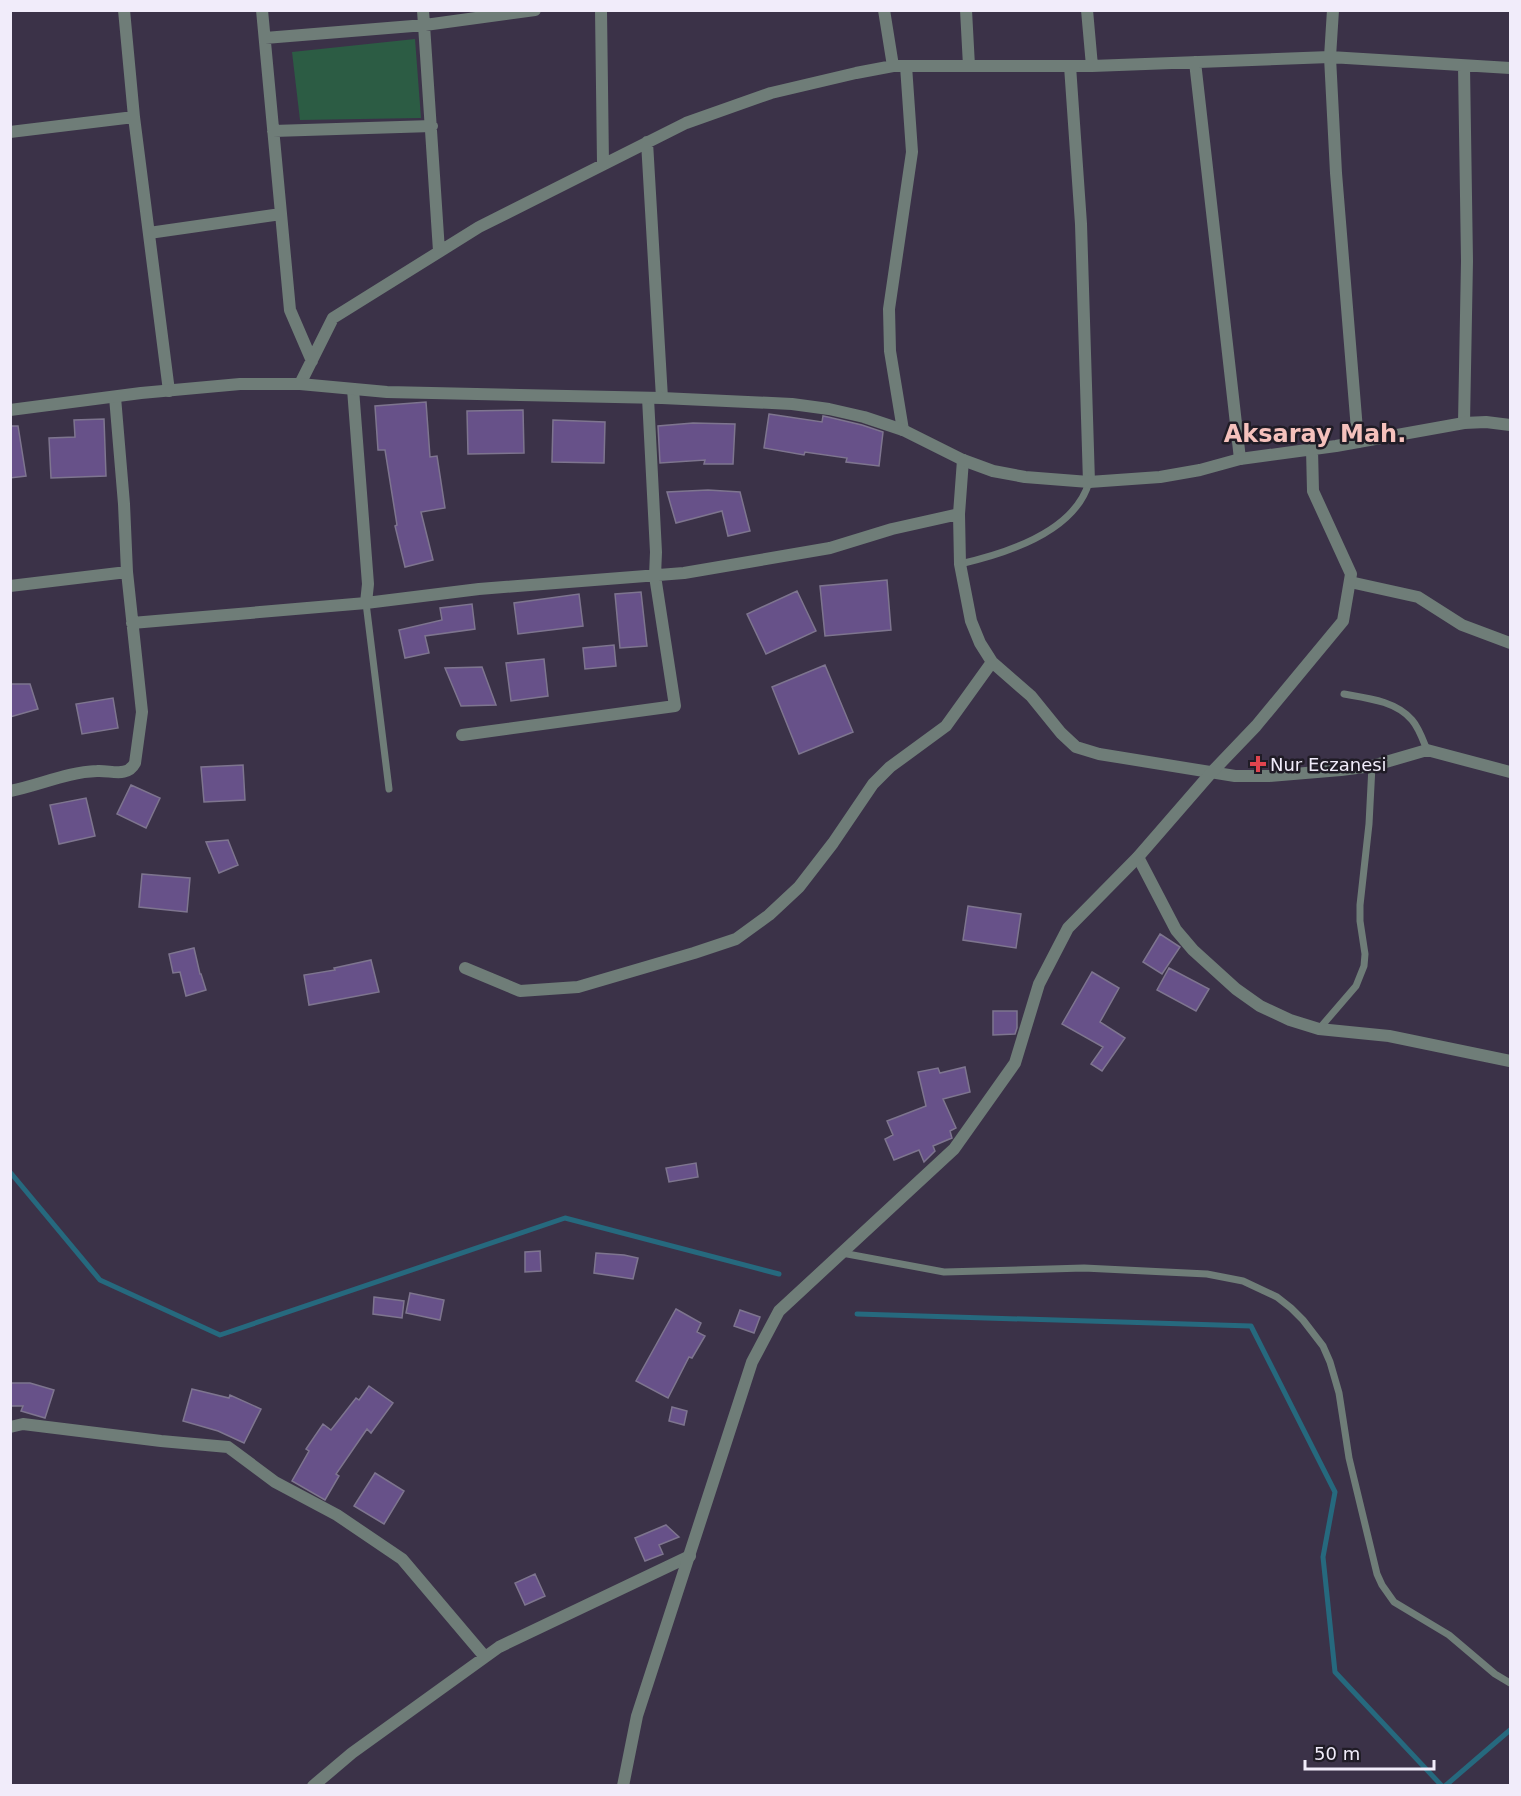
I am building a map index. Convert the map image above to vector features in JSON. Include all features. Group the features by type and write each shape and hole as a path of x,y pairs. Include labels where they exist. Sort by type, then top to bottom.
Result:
{"street":[{"path":"124,10 134,117 169,391"},
{"path":"262,10 290,310 312,361"},
{"path":"423,10 440,251"},
{"path":"265,38 425,25 535,10"},
{"path":"601,10 603,164"},
{"path":"884,10 900,66 912,152 890,309 890,351 903,430"},
{"path":"966,10 969,66"},
{"path":"1087,10 1092,66"},
{"path":"1333,10 1330,57 1336,173 1358,442"},
{"path":"300,384 333,318 440,251 479,227 686,123 771,93 856,73 900,66 1092,66 1330,57 1510,68"},
{"path":"1195,62 1240,459"},
{"path":"1070,66 1081,224 1089,482"},
{"path":"1464,66 1467,261 1464,423"},
{"path":"10,132 134,117"},
{"path":"273,131 432,126"},
{"path":"647,142 662,398"},
{"path":"148,232 281,214"},
{"path":"10,410 141,393 240,384 300,384 387,392 662,398 792,404 864,417 903,430 963,460 993,471 1025,477 1089,482 1160,477 1200,470 1240,459 1336,446 1464,423 1486,422 1510,425"},
{"path":"353,389 368,584 366,603"},
{"path":"10,791 80,772 99,770 128,772 135,764 142,712 127,572 115,398"},
{"path":"462,735 675,706 655,576 656,552 648,398"},
{"path":"622,1785 637,1716 752,1362 778,1311 954,1149 1015,1063 1039,984 1068,927 1138,856 1210,773 1256,726 1343,621 1351,574 1313,491 1312,449"},
{"path":"963,460 959,514 960,564 971,621 980,643 992,662 1031,696 1060,733 1076,747 1099,754 1235,776 1269,776 1372,766 1427,750 1510,772"},
{"path":"132,622 366,603 479,589 684,573 830,548 892,529 959,514"},
{"path":"10,586 127,572"},
{"path":"1350,582 1418,597 1462,625 1510,644"},
{"path":"465,968 520,991 578,987 736,939 769,915 798,886 833,843 873,784 890,767 946,726 992,662"},
{"path":"1138,856 1176,930 1193,950 1260,1006 1290,1020 1319,1029 1389,1036 1510,1061"},
{"path":"10,1427 23,1424 228,1447 275,1482 337,1515 402,1559 485,1657"},
{"path":"313,1785 352,1753 499,1647 690,1556"}],"lane":[{"path":"960,564 1000,553 1052,528 1075,510 1082,501 1089,482"},
{"path":"366,603 389,789"},
{"path":"1344,694 1372,699 1402,711 1413,720 1427,750"},
{"path":"1319,1029 1356,986 1364,966 1360,905 1370,824 1372,766"},
{"path":"842,1253 944,1272 1084,1268 1207,1274 1243,1281 1276,1297 1309,1326 1323,1346 1330,1362 1339,1394 1349,1458 1377,1574 1387,1594 1394,1602 1449,1635 1495,1674 1510,1683"}],"green space":[{"path":"415,39 421,118 300,120 292,52"}],"building":[{"path":"426,402 430,457 437,456 445,508 421,512 433,560 405,567 395,526 397,525 385,450 378,450 375,406"},
{"path":"523,410 524,453 468,454 467,411"},
{"path":"769,414 822,422 823,416 883,432 879,466 846,462 847,458 805,452 804,455 764,448"},
{"path":"104,419 106,476 51,478 49,438 75,437 74,420"},
{"path":"553,420 605,422 604,463 552,462"},
{"path":"693,423 735,424 733,464 704,464 705,460 660,463 658,426"},
{"path":"10,426 18,426 26,476 10,478"},
{"path":"708,490 740,492 750,531 728,536 722,511 676,523 667,492"},
{"path":"887,580 891,630 825,636 820,586"},
{"path":"797,591 816,631 766,654 747,614"},
{"path":"641,592 647,646 620,648 615,594"},
{"path":"579,594 583,626 518,634 514,603"},
{"path":"472,604 475,629 425,636 429,653 405,658 399,630 442,620 440,608"},
{"path":"614,645 616,666 585,669 583,648"},
{"path":"544,659 548,696 511,701 506,663"},
{"path":"825,665 853,732 799,754 772,687"},
{"path":"482,667 496,705 461,706 445,668"},
{"path":"10,684 30,684 38,709 10,717"},
{"path":"113,698 118,728 82,734 76,704"},
{"path":"243,765 245,800 204,802 201,767"},
{"path":"131,785 160,798 146,828 117,814"},
{"path":"86,798 95,836 59,844 50,805"},
{"path":"228,840 238,865 219,873 206,842"},
{"path":"142,874 190,878 187,912 139,907"},
{"path":"968,906 1021,914 1016,948 963,940"},
{"path":"1160,934 1180,947 1162,974 1143,962"},
{"path":"194,948 206,990 186,996 180,972 173,973 169,954"},
{"path":"371,960 379,992 309,1005 304,975 335,970 334,968"},
{"path":"1169,968 1209,989 1196,1011 1157,990"},
{"path":"1092,972 1119,988 1100,1022 1125,1038 1102,1071 1091,1064 1103,1047 1062,1024"},
{"path":"993,1011 1017,1011 1015,1034 993,1035"},
{"path":"965,1067 970,1092 943,1099 956,1128 950,1131 952,1138 933,1146 935,1151 924,1162 919,1150 894,1160 885,1139 893,1135 887,1121 926,1106 918,1072 938,1068 940,1073"},
{"path":"696,1163 698,1177 669,1182 666,1168"},
{"path":"540,1251 541,1271 525,1272 525,1252"},
{"path":"596,1253 638,1258 633,1279 594,1273"},
{"path":"410,1293 444,1300 440,1320 406,1313"},
{"path":"374,1297 404,1301 402,1318 373,1314"},
{"path":"676,1309 701,1323 697,1332 705,1336 692,1358 689,1357 668,1398 636,1381"},
{"path":"740,1310 760,1317 754,1333 734,1326"},
{"path":"10,1383 30,1383 54,1390 45,1418 21,1411 23,1406 10,1406"},
{"path":"369,1386 393,1403 371,1433 367,1429 336,1474 339,1476 325,1500 292,1481 309,1451 306,1449 323,1424 331,1430 356,1398 359,1400"},
{"path":"192,1389 229,1398 230,1395 261,1409 244,1443 218,1431 183,1421"},
{"path":"672,1407 687,1411 684,1425 669,1421"},
{"path":"375,1473 404,1491 384,1524 354,1506"},
{"path":"666,1525 679,1537 659,1545 663,1554 645,1561 635,1538"},
{"path":"535,1574 545,1596 525,1605 515,1583"}],"waterway":[{"path":"10,1172 100,1280 220,1335 565,1218 779,1274"},
{"path":"857,1314 1251,1326 1335,1492 1323,1557 1335,1672 1442,1786"},
{"path":"1445,1786 1510,1730"}],"place":[{"name":"Nur Eczanesi","path":"1258,764"}],"district":[{"name":"Aksaray Mah.","path":"1315,434"}]}
